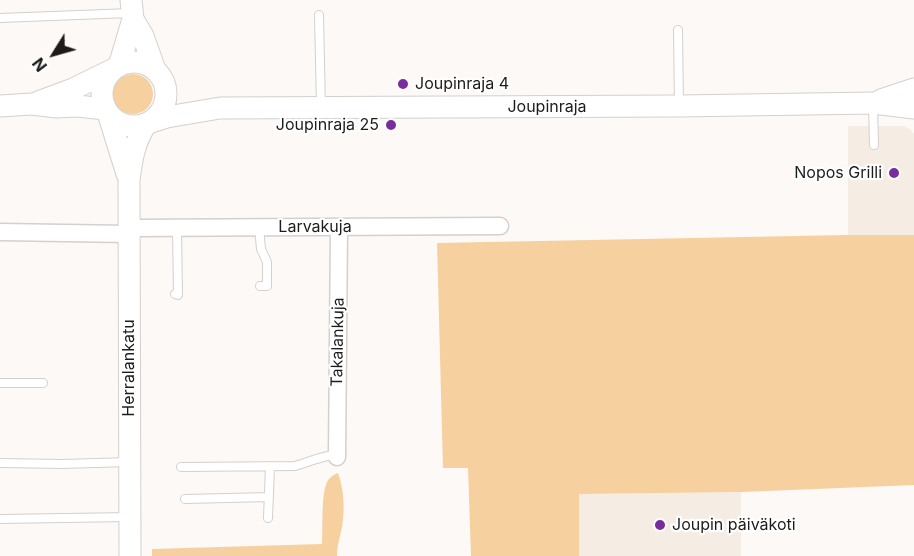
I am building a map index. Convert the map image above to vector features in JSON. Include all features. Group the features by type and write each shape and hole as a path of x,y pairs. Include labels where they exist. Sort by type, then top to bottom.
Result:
{"street":[{"path":"131,11 166,90 166,99 158,116 138,126 121,124 114,119 107,111 102,92 108,75 116,68 131,11"},
{"path":"32,104 74,89 128,63 138,62 147,65 160,76"},
{"name":"Joupinraja","path":"160,76 177,95 220,108"},
{"name":"Joupinraja","path":"873,103 914,89"},
{"name":"Joupinraja","path":"148,123 167,117 220,108 873,103 914,108"},
{"path":"0,106 32,104 57,107 77,106 107,111"},
{"name":"Herralankatu","path":"107,111 129,180"},
{"name":"Herralankatu","path":"130,556 129,180 132,157 138,138 148,123"},
{"name":"Larvakuja","path":"0,232 260,227 500,226"},
{"name":"Takalankuja","path":"337,455 339,227"}],"lane":[{"path":"0,18 131,11"},
{"path":"319,15 321,108"},
{"path":"678,30 679,106"},
{"path":"873,103 874,145"},
{"path":"260,227 261,249 267,262 267,286 260,286"},
{"path":"175,294 178,295 177,228"},
{"path":"0,383 43,383"},
{"path":"181,467 295,466 323,456 337,455"},
{"path":"0,463 129,462"},
{"path":"268,518 270,466"},
{"path":"185,499 269,497"},
{"path":"0,519 130,517"}],"shaded area":[{"path":"133,74 147,80 153,94 147,108 133,114 119,108 113,94 119,80"},
{"path":"848,126 904,126 914,134 914,235 848,235"},
{"path":"914,235 914,485 741,492 579,494 579,556 471,556 468,468 443,468 437,243"},
{"path":"338,473 344,507 337,556 152,556 152,549 322,544 325,488 329,479"},
{"name":"Joupin päiväkoti","path":"741,492 741,556 579,556 578,494"}],"place":[{"name":"Joupinraja 4","path":"403,84"},
{"name":"Joupinraja 25","path":"391,125"},
{"name":"Nopos Grilli","path":"894,173"},
{"name":"Joupin päiväkoti","path":"660,525"}]}
